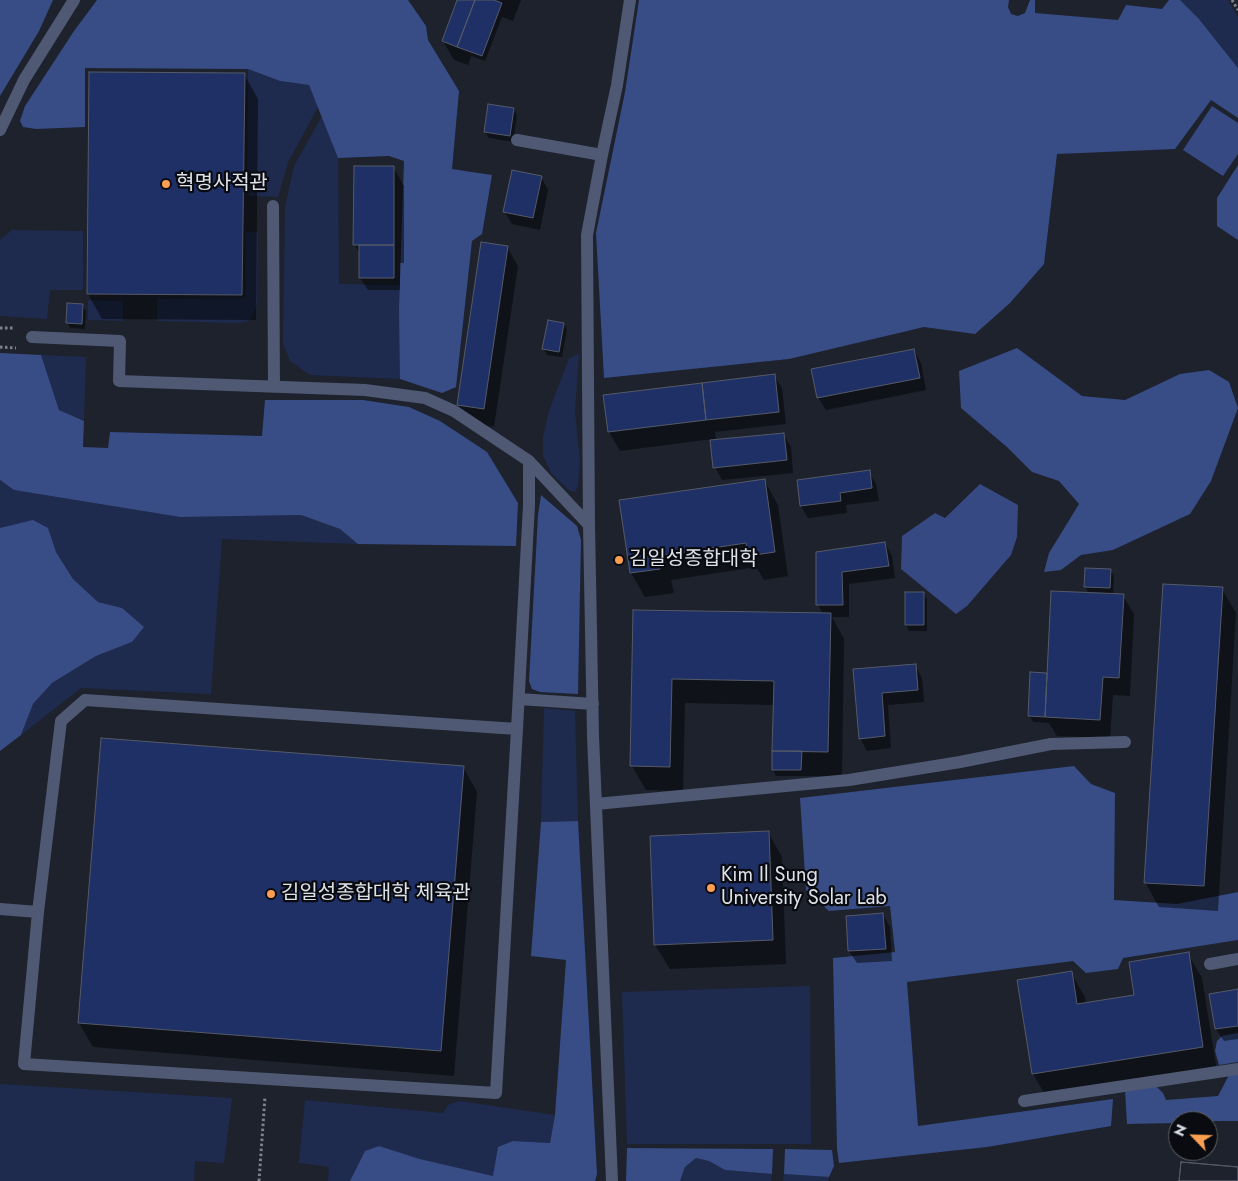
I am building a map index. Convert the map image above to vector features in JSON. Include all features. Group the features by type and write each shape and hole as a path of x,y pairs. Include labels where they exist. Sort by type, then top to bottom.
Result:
{"lane":[{"path":"0,130 24,80 74,0"},
{"path":"612,1181 593,704 587,235 617,85 630,0"},
{"path":"517,140 602,156"},
{"path":"273,206 274,387"},
{"path":"32,338 120,342 119,381 365,390 425,398 454,410 529,461 590,525"},
{"path":"517,729 85,700 61,721 38,912 24,1064 496,1093 519,699 529,505 529,461"},
{"path":"519,699 593,704"},
{"path":"596,804 849,780 960,762 1051,744 1124,742"},
{"path":"0,909 38,912"},
{"path":"1210,964 1238,959"},
{"path":"1024,1101 1238,1069"}],"path":[{"path":"1232,0 1238,10"},
{"path":"0,328 20,329"},
{"path":"0,347 19,349"},
{"path":"259,1181 264,1111"}],"shaded area":[{"path":"0,0 53,0 39,31 0,96"},
{"path":"97,0 408,0 426,26 428,40 459,91 452,169 492,175 482,234 472,241 456,387 442,393 400,379 399,309 404,161 389,156 338,158 309,85 280,81 248,69 85,68 85,127 36,129 23,127 20,121 25,106 74,31"},
{"path":"639,0 1009,0 1008,7 1011,14 1018,16 1025,13 1030,0 1035,0 1035,13 1118,20 1126,5 1162,9 1169,0 1180,0 1199,19 1238,68 1238,118 1211,100 1175,149 1057,154 1044,264 1010,303 975,334 924,327 789,359 604,378 596,233 625,92"},
{"path":"1180,0 1228,0 1238,17 1238,68 1199,19"},
{"path":"248,69 280,81 309,85 318,107 288,162 278,197 247,196"},
{"path":"1212,106 1238,123 1238,154 1223,176 1183,150"},
{"path":"322,116 338,158 339,284 400,285 400,379 310,375 290,361 283,343 285,207 294,166"},
{"path":"1238,165 1238,240 1217,226 1217,198"},
{"path":"12,230 83,231 83,290 50,290 47,319 0,316 0,240"},
{"path":"246,232 258,232 257,304 253,316 248,321 238,323 157,321 157,299 245,298"},
{"path":"88,300 123,301 123,321 88,320"},
{"path":"1017,348 1082,396 1125,400 1180,374 1209,370 1229,382 1238,408 1211,481 1190,514 1113,550 1081,555 1061,570 1044,572 1049,553 1079,504 1059,481 1032,472 1008,448 961,408 959,371"},
{"path":"0,353 41,355 59,410 84,421 83,447 108,448 110,432 262,436 265,400 363,400 409,407 440,421 487,452 518,503 516,546 358,544 340,529 301,515 180,517 14,490 0,480"},
{"path":"579,354 575,411 580,461 578,485 575,492 569,490 551,473 543,455 543,437 549,411 569,358"},
{"path":"41,355 86,357 84,421 59,410"},
{"path":"0,480 14,490 180,517 301,515 340,529 358,544 222,539 211,694 81,688 21,735 33,704 52,683 96,656 132,642 122,608 98,602 73,579 56,552 48,528 0,528"},
{"path":"980,484 1018,505 1017,537 1011,555 967,606 956,614 901,569 902,536 935,513 945,518"},
{"path":"541,495 577,526 581,540 578,694 540,692 532,689 529,681 538,515"},
{"path":"33,520 48,528 56,552 73,579 98,602 122,608 144,627 132,642 96,656 52,683 33,704 21,735 0,751 0,528"},
{"path":"544,708 575,711 578,821 541,822"},
{"path":"1074,766 1091,784 1115,793 1114,900 1177,904 1238,892 1238,940 1123,958 1118,969 1086,973 1073,961 907,982 918,1126 1113,1099 1111,1126 987,1147 839,1163 837,1149 833,958 895,952 890,906 829,911 806,890 800,798"},
{"path":"578,821 597,1174 595,1181 350,1181 365,1151 379,1146 420,1159 493,1176 498,1147 513,1141 550,1143 555,1115 566,960 531,956 541,822"},
{"path":"810,986 811,1144 627,1144 622,992"},
{"path":"1238,1033 1238,1062 1219,1065 1215,1051 1217,1041 1222,1036"},
{"path":"1238,1073 1238,1121 1218,1121 1218,1111 1168,1111 1168,1123 1127,1124 1125,1090 1156,1086 1163,1093 1166,1100 1218,1096 1229,1075"},
{"path":"0,1084 232,1098 224,1163 195,1161 194,1181 0,1181"},
{"path":"305,1100 443,1113 448,1105 459,1101 555,1115 550,1143 513,1141 493,1176 420,1159 379,1146 365,1152 350,1181 328,1181 329,1167 299,1163"},
{"path":"627,1148 773,1149 772,1174 725,1170 709,1161 696,1158 685,1167 680,1181 626,1181"},
{"path":"785,1149 832,1150 834,1166 829,1177 784,1174"},
{"path":"696,1158 709,1161 725,1170 772,1174 771,1181 680,1181 685,1167"},
{"path":"784,1174 829,1177 828,1181 783,1181"}],"building":[{"path":"457,0 475,0 457,47 442,41"},
{"path":"475,0 494,0 502,3 482,56 457,47"},
{"name":"혁명사적관","path":"89,72 245,73 242,295 87,294"},
{"path":"488,104 514,108 510,136 484,132"},
{"path":"354,166 394,166 394,245 353,245"},
{"path":"512,170 542,176 533,218 503,212"},
{"path":"481,242 508,246 484,409 457,405"},
{"path":"359,245 394,245 394,278 359,278"},
{"path":"67,303 83,304 82,324 66,323"},
{"path":"548,320 564,323 559,352 542,349"},
{"path":"914,349 920,378 817,398 811,369"},
{"path":"775,374 779,412 706,420 702,383"},
{"path":"702,383 706,420 608,432 603,395"},
{"path":"784,433 787,460 713,468 710,440"},
{"path":"870,470 872,488 840,493 841,501 800,506 797,480"},
{"path":"765,479 775,552 748,556 746,543 658,556 660,569 630,573 619,500"},
{"path":"885,542 889,566 842,572 843,605 816,605 816,552"},
{"path":"1085,568 1111,569 1110,588 1084,587"},
{"path":"1163,584 1223,587 1204,886 1144,883"},
{"path":"1051,591 1124,594 1119,678 1103,677 1100,720 1045,717"},
{"path":"905,592 924,592 924,625 905,625"},
{"path":"633,610 831,613 828,752 772,751 774,681 672,679 670,767 630,766"},
{"path":"916,664 918,690 882,693 885,736 859,739 853,669"},
{"path":"1030,672 1047,673 1045,717 1028,716"},
{"name":"김일성종합대학 체육관","path":"101,738 464,766 441,1051 78,1023"},
{"path":"772,751 802,751 801,770 772,770"},
{"name":"Kim Il Sung University Solar Lab","path":"769,831 773,940 654,945 650,836"},
{"path":"883,913 886,949 848,951 846,916"},
{"path":"1189,952 1203,1047 1032,1074 1017,980 1072,971 1077,1004 1134,995 1129,962"},
{"path":"1238,989 1238,1026 1215,1029 1209,994"},
{"path":"1181,1162 1238,1167 1238,1181 1179,1181"},
{"path":"1181,1162 1238,1167 1238,1181 1179,1181"}],"place":[{"name":"혁명사적관","path":"166,184"},
{"name":"김일성종합대학","path":"619,560"},
{"name":"Kim Il Sung University Solar Lab","path":"711,888"},
{"name":"김일성종합대학 체육관","path":"271,894"}]}
